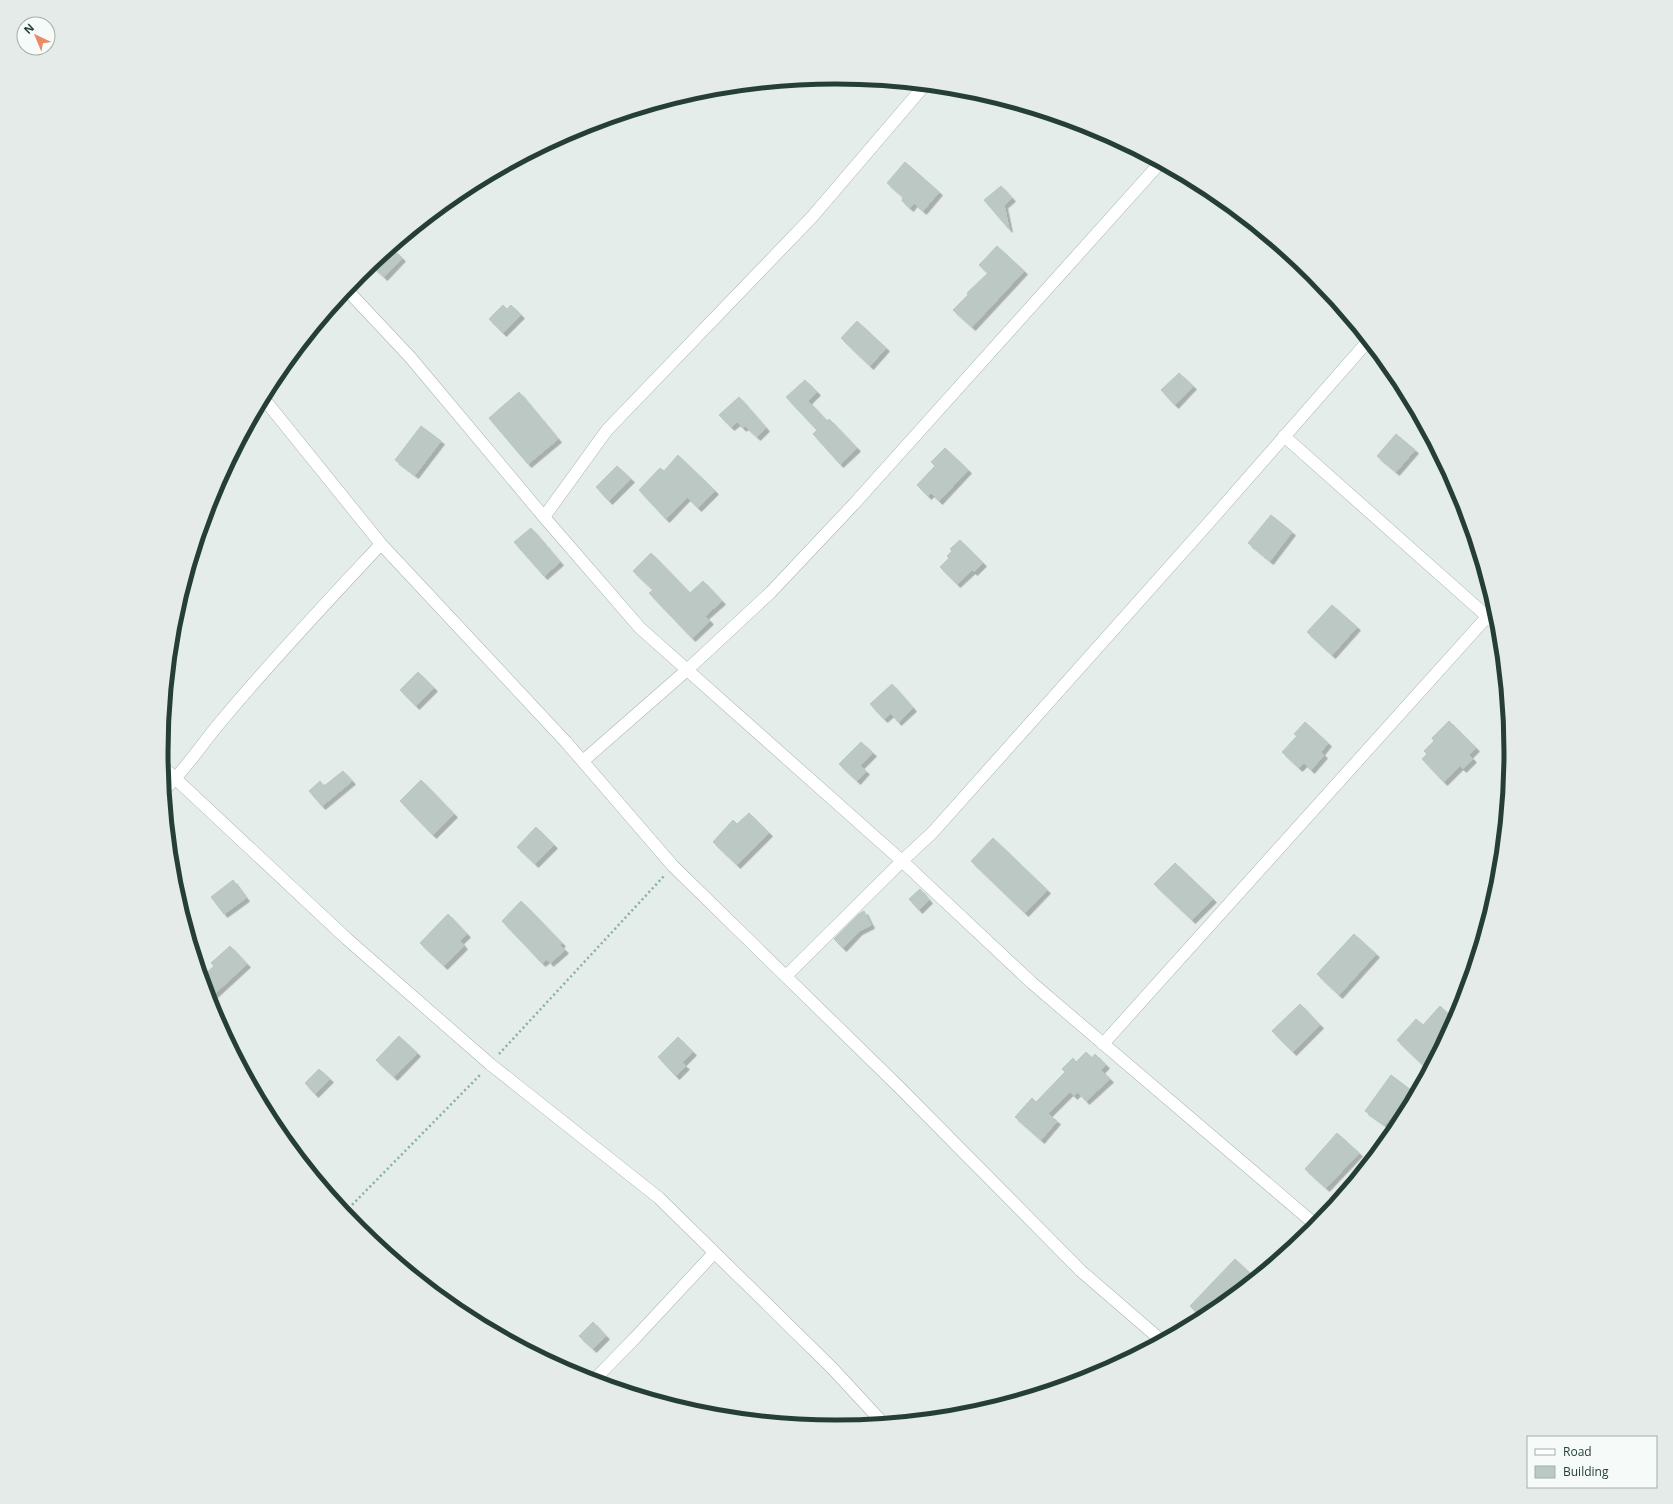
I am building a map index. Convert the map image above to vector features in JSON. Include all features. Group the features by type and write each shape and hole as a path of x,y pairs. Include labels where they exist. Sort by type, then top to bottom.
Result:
{"street":[{"path":"544,518 607,430 812,217 921,90"},
{"path":"583,761 687,670 771,592 854,504 1157,166"},
{"path":"351,294 410,358 544,518 640,628 902,861 1032,983 1312,1221"},
{"path":"786,976 933,832 1365,344"},
{"path":"267,403 381,544 583,761 673,866 899,1087 1081,1271 1158,1337"},
{"path":"1284,436 1489,611"},
{"path":"170,785 222,720 381,544"},
{"path":"1103,1044 1490,613"},
{"path":"169,773 347,939 490,1064 659,1198 833,1369 879,1419"},
{"path":"598,1376 714,1252"}],"path":[{"path":"349,1208 490,1064 673,866"}],"building":[{"path":"905,162 939,192 923,211 914,203 910,208 902,201 903,197 887,183"},
{"path":"1001,186 1012,198 1004,205 1009,229 984,200"},
{"path":"997,246 1024,271 972,327 953,310 968,295 967,293 988,273 979,265"},
{"path":"395,251 402,258 384,277 376,269"},
{"path":"503,305 507,309 511,305 521,315 503,333 489,319"},
{"path":"857,321 886,348 870,366 841,338"},
{"path":"1179,373 1193,386 1175,405 1161,390"},
{"path":"805,380 817,392 808,401 827,421 829,419 857,448 840,464 813,434 817,430 786,397"},
{"path":"519,392 558,439 528,464 489,418"},
{"path":"739,397 766,428 757,437 745,426 743,428 737,422 731,427 719,415"},
{"path":"421,426 441,441 415,475 395,460"},
{"path":"1396,434 1415,450 1396,472 1377,456"},
{"path":"945,448 968,470 939,501 931,493 928,496 917,485 935,466 931,462"},
{"path":"678,455 715,491 698,508 687,497 666,519 639,490 660,468 664,471"},
{"path":"617,466 631,479 609,501 596,487"},
{"path":"1271,515 1292,532 1270,561 1248,543"},
{"path":"531,528 560,562 544,576 514,542"},
{"path":"960,540 983,563 974,572 972,570 957,584 940,567 949,558 947,556 952,551 950,549"},
{"path":"651,553 690,593 703,581 722,601 705,616 710,621 692,638 649,593 653,590 633,571"},
{"path":"1332,605 1357,627 1332,655 1307,632"},
{"path":"418,672 434,688 416,706 400,690"},
{"path":"892,684 913,708 898,722 891,713 884,719 870,704"},
{"path":"1449,721 1476,748 1469,755 1473,759 1463,769 1460,766 1444,782 1422,759 1427,754 1424,751 1434,741 1432,738"},
{"path":"1305,722 1328,743 1321,752 1324,755 1311,770 1304,763 1299,768 1282,752 1297,736 1294,734"},
{"path":"861,742 873,753 860,766 866,771 857,781 839,764"},
{"path":"343,771 352,781 322,806 309,791 320,781 324,786"},
{"path":"421,780 454,814 433,835 400,801"},
{"path":"749,813 769,833 737,865 713,842 733,820 737,824"},
{"path":"536,827 554,845 535,864 517,847"},
{"path":"993,838 1047,890 1025,913 971,861"},
{"path":"1175,863 1213,899 1192,920 1154,884"},
{"path":"233,880 246,898 224,914 211,897"},
{"path":"920,889 929,900 919,910 909,899"},
{"path":"521,901 562,943 560,945 565,950 550,963 547,959 542,963 502,921"},
{"path":"864,911 871,925 859,931 843,948 834,939 859,914"},
{"path":"448,914 467,934 460,941 464,946 444,966 420,943"},
{"path":"1354,934 1376,954 1339,995 1317,974"},
{"path":"230,946 247,964 214,994 206,973 214,966 211,963"},
{"path":"1300,1004 1320,1025 1293,1052 1272,1031"},
{"path":"1440,1006 1450,1016 1425,1067 1397,1040 1416,1019 1423,1025"},
{"path":"399,1036 417,1053 394,1077 376,1060"},
{"path":"678,1037 693,1052 682,1063 686,1066 676,1076 658,1057"},
{"path":"1086,1052 1092,1058 1095,1054 1106,1065 1101,1070 1110,1079 1086,1101 1078,1092 1074,1096 1070,1092 1048,1114 1057,1121 1041,1140 1015,1117 1032,1098 1036,1102 1065,1072 1062,1069 1073,1058 1076,1062"},
{"path":"319,1069 330,1079 315,1094 305,1083"},
{"path":"1391,1075 1411,1090 1385,1125 1365,1111"},
{"path":"1337,1133 1359,1153 1326,1188 1305,1169"},
{"path":"1235,1259 1252,1275 1198,1314 1190,1306"},
{"path":"593,1322 606,1336 593,1349 579,1336"}]}
